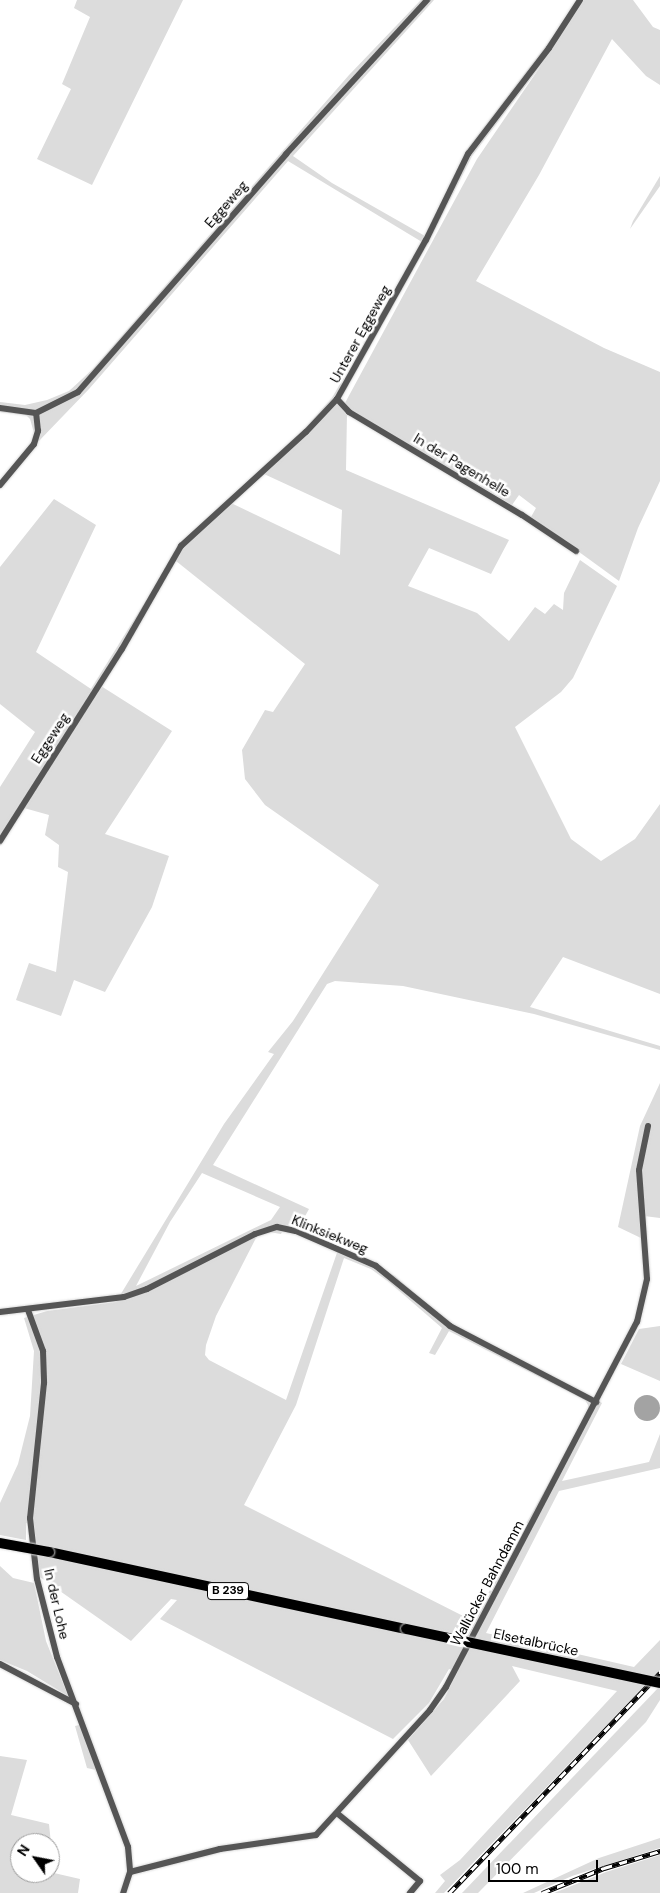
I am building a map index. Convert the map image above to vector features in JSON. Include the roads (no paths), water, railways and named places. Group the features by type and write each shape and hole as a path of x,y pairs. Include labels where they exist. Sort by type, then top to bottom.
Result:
{"main road":[{"name":"Elsetalbrücke","path":"0,1543 660,1683"}],"street":[{"name":"Eggeweg","path":"36,413 78,392 286,154 427,0"},
{"name":"Unterer Eggeweg","path":"122,648 181,546 306,432 337,399 426,240 468,154 549,48 580,0"},
{"name":"In der Pagenhelle","path":"337,399 349,412 522,515 576,551"},
{"path":"0,408 36,413 38,431 34,444 0,485"},
{"name":"Eggeweg","path":"0,841 122,648"},
{"name":"Wallücker Bahndamm","path":"130,1872 220,1850 309,1838 338,1814 430,1710 446,1687 637,1322 644,1301 647,1279 639,1170 648,1126"},
{"name":"Klinksiekweg","path":"0,1312 124,1297 140,1292 255,1234 276,1227 296,1231 376,1266 450,1326 596,1402"},
{"name":"In der Lohe","path":"28,1310 44,1351 44,1383 31,1541 48,1626 128,1847 130,1872 124,1893"},
{"path":"0,1664 76,1704"},
{"path":"338,1814 420,1881 410,1893"}],"railway":[{"path":"449,1893 660,1673"},
{"path":"542,1893 604,1868 660,1851"}]}
